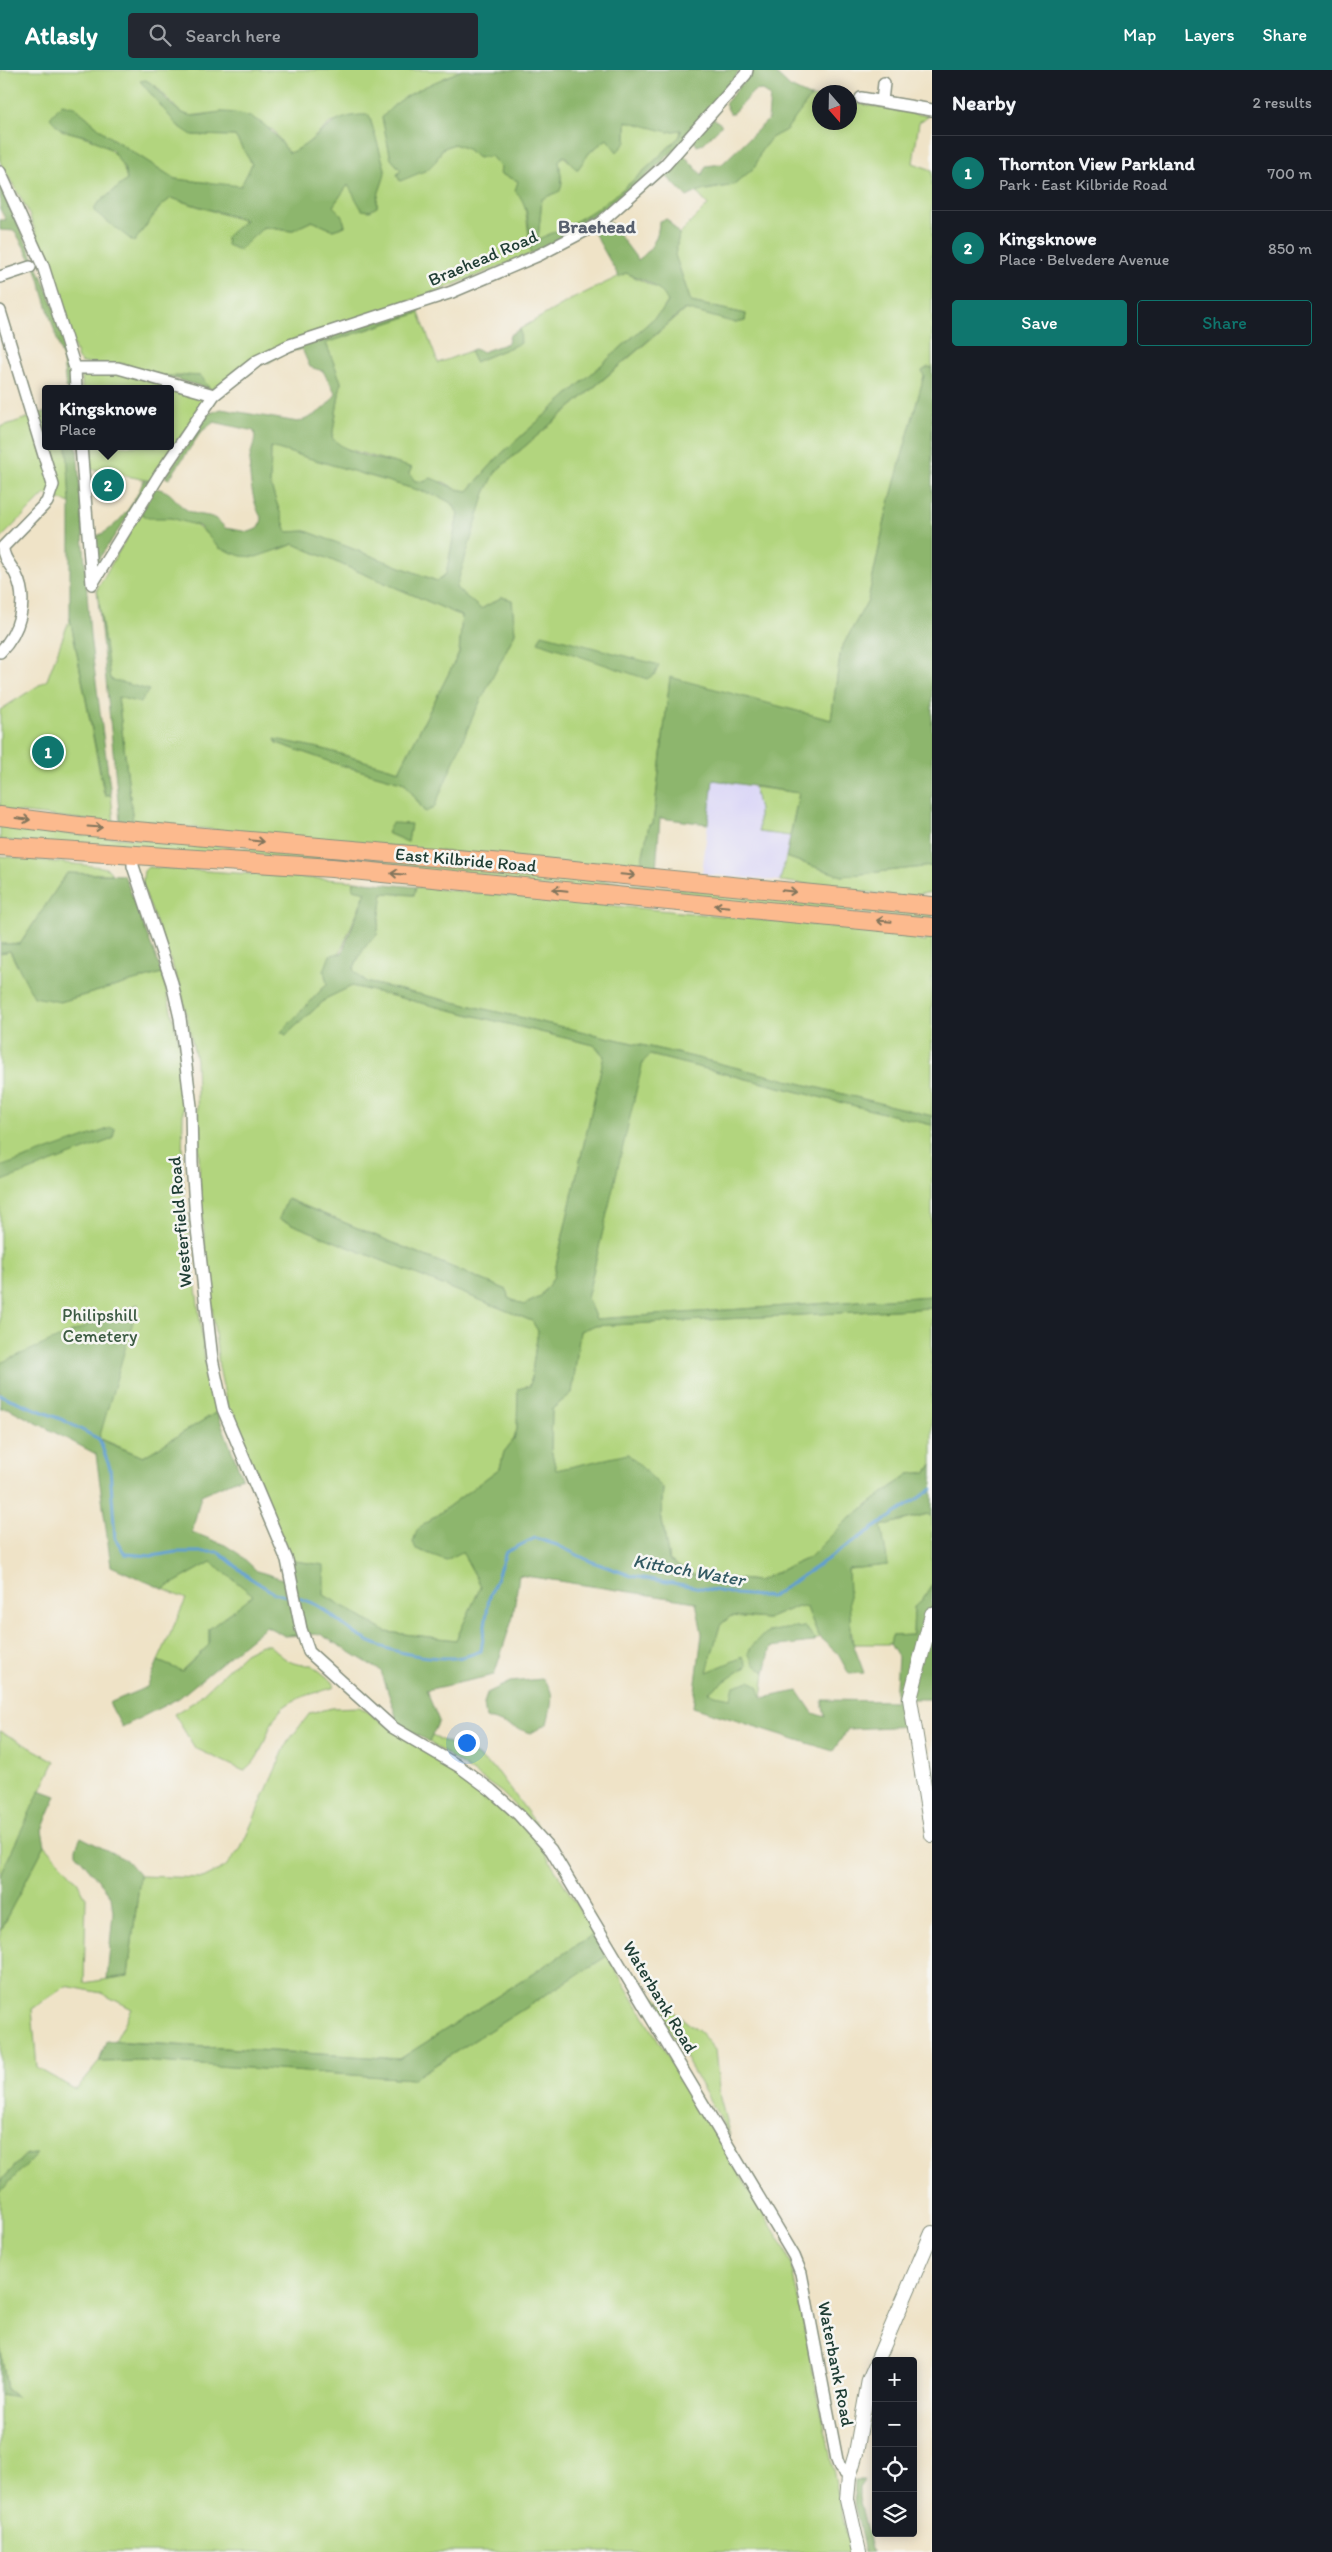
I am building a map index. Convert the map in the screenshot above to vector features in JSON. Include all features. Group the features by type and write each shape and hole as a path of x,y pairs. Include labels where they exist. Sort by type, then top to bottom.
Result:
{"main road":[{"name":"East Kilbride Road","path":"0,816 80,826 494,862 932,906"},
{"name":"East Kilbride Road","path":"0,846 332,868 932,927"}],"street":[{"name":"Braehead Road","path":"81,450 92,584 158,477 214,396 257,361 274,352 452,292 539,255 600,223 665,165 747,70"},
{"path":"882,101 884,83"},
{"path":"861,98 932,110"},
{"path":"0,172 43,266 75,368 76,385"},
{"path":"0,277 30,268"},
{"path":"0,310 42,449"},
{"path":"75,368 118,368 214,396"},
{"path":"0,652 16,629 22,609 20,584 4,555 3,547 48,502 53,485 42,450"},
{"name":"Westerfield Road","path":"133,854 133,866 172,983 180,1018 191,1106 196,1220 212,1358 223,1408 287,1560 301,1628"},
{"path":"932,1614 910,1699 932,1836"},
{"name":"Waterbank Road","path":"301,1628 309,1652 385,1720 460,1767 491,1790 551,1850 794,2256 801,2273 837,2460 840,2468 849,2477"},
{"path":"879,2357 932,2233"},
{"path":"859,2552 847,2499 849,2477 856,2453 869,2380 872,2373"}],"shaded area":[{"path":"713,780 754,787 759,810 759,832 790,836 780,881 702,874"}],"green space":[{"path":"0,70 461,70 408,96 390,109 382,118 391,159 401,170 397,175 400,181 436,161 442,149 454,144 467,149 478,158 491,156 501,167 506,177 516,179 520,185 531,254 438,291 281,344 210,389 200,376 164,376 124,364 82,363 78,359 58,293 27,209 0,162","holes":["154,84 179,111 189,116 222,112 273,130 289,153 302,148 330,123 369,115 385,169 377,207 348,185 333,206 342,215 345,226 333,230 312,221 291,231 264,227 171,198 160,207 133,242 96,205 127,180 118,159 111,151 94,140 61,130 75,107 108,136 175,179 241,187 252,164 235,136 192,135"]},
{"path":"461,70 739,70 734,80 677,148 597,221 531,254 528,220 524,204 515,191 518,181 500,174 501,167 491,156 478,158 467,149 454,144 442,149 436,161 427,170 400,181 397,175 401,170 391,159 382,118 390,109 408,96","holes":["626,121 668,132 681,130 680,136 631,182 598,208 580,219 538,239 542,199 560,191 562,184 559,161 563,156 578,169 590,152 607,139 617,152 626,142"]},
{"path":"753,70 772,70 790,87 811,97 786,130 771,138 761,151 755,167 734,185 699,191 687,197 663,173 681,152 702,175 706,166 722,164 768,120 770,96 762,90 754,91 731,115 725,104"},
{"path":"146,80 157,88 182,113 196,116 223,112 235,113 245,115 262,123 276,136 289,153 300,148 333,123 343,118 369,115 385,169 377,207 370,211 362,210 348,185 333,206 342,215 345,226 333,230 312,221 291,231 264,227 239,250 227,245 226,237 245,220 171,198 160,207 134,242 94,211 96,205 127,180 124,168 112,150 89,137 61,130 50,118 62,104 75,107 108,136 175,179 241,186 252,164 235,136 192,135 177,125 140,81"},
{"path":"811,97 812,130 857,130 857,103 929,116 919,122 913,163 932,170 932,368 928,367 922,371 924,376 887,511 868,600 841,649 831,720 670,678 653,824 649,825 640,870 133,822 118,696 110,679 97,589 141,513 148,516 187,521 204,532 219,548 279,550 294,544 462,616 459,653 399,771 323,749 275,740 277,743 337,764 405,783 424,811 515,633 512,600 502,597 481,609 455,588 485,493 496,471 686,309 736,323 745,321 746,314 691,302 675,255 679,234 708,205 696,192 734,185 755,167 761,151 771,138 786,130","holes":["410,827 408,842 387,833"]},
{"path":"713,118 722,125 703,144 697,146 693,139"},
{"path":"626,121 681,129 680,136 615,196 580,219 538,240 542,199 562,184 559,161 563,156 578,169 590,152 607,139 617,151 626,142"},
{"path":"0,186 55,310 63,336 72,385 66,385 63,360 36,269 15,231 0,230 0,220 6,220 0,209"},
{"path":"667,219 679,234 675,255 691,302 746,314 745,321 736,323 685,309 496,471 485,493 456,588 481,609 502,597 512,600 515,633 474,714 434,808 425,812 405,783 337,764 277,743 275,739 323,749 399,771 459,653 462,616 294,544 256,557 241,556 219,548 199,526 171,518 148,518 141,513 155,488 170,494 187,510 211,517 220,522 225,528 249,532 259,528 262,519 254,498 250,473 250,458 255,438 254,431 214,422 201,432 169,479 165,477 208,414 221,409 298,422 310,417 324,408 336,394 323,371 310,367 302,349 284,353 268,363 266,360 282,351 419,307 420,312 326,343 341,382 332,438 340,445 359,454 412,468 409,473 415,481 424,482 431,478 456,489 468,491 500,455 662,311 668,302 665,296 650,283 626,273 619,277 593,231 609,221 638,260 653,243 658,233 659,221","holes":["271,447 438,496 453,504 458,514 446,574 437,581 306,531 287,532 270,484"]},
{"path":"626,273 663,291 668,301 662,311 500,455 468,491 456,489 444,482 414,481 409,473 412,468 341,447 332,438 341,382 326,343 419,313 438,363 470,351 475,362 520,343 520,329 570,300"},
{"path":"520,329 521,343 475,362 470,351 474,349 482,352 508,343 510,335"},
{"path":"928,367 932,368 932,866 842,876 786,857 799,793 713,780 708,824 660,818 656,869 640,870 649,825 653,824 670,677 831,720 841,649 868,600 887,511 924,376 922,371"},
{"path":"114,371 164,385 82,385 82,375"},
{"path":"184,375 201,376 210,389 164,376 181,377"},
{"path":"174,388 199,397 205,402 174,448"},
{"path":"42,413 42,450 67,450 70,503 45,494 0,539 0,427"},
{"path":"271,447 438,496 453,504 458,514 446,574 437,581 306,531 287,532 270,484"},
{"path":"67,450 77,450 90,636 111,795 105,795 70,618 70,503"},
{"path":"85,450 173,450 152,481 86,468"},
{"path":"143,481 152,481 96,563 92,537 108,530 124,515 136,498"},
{"path":"97,589 110,679 149,690 140,703 118,697 133,822 120,821"},
{"path":"70,618 104,794 111,795 114,823 0,810 0,710 47,680"},
{"path":"542,634 659,665 655,674 647,679 538,642"},
{"path":"754,787 799,793 790,836 759,832 759,810"},
{"path":"392,823 411,824 408,842 387,833"},
{"path":"0,825 48,832 398,861 932,913 932,920 0,840"},
{"path":"0,856 102,867 108,869 112,874 67,873 20,944 0,944"},
{"path":"786,857 842,876 932,866 932,892 904,897 780,881"},
{"path":"148,867 354,881 353,889 366,891 327,984 282,1032 286,1035 327,998 352,986 594,1045 604,1056 553,1279 540,1297 524,1305 508,1298 507,1290 288,1199 279,1219 532,1321 538,1331 530,1386 518,1389 517,1429 514,1439 504,1452 500,1468 417,1530 462,1551 481,1586 456,1640 386,1632 324,1595 323,1565 293,1561 231,1424 219,1367 206,1257 200,1192 196,1060 181,989 142,885 144,871"},
{"path":"67,873 124,875 162,973 60,1002 34,997 10,951 0,953 0,944 20,944"},
{"path":"354,881 416,887 414,895 383,893 377,935 369,942 353,970 366,982 689,1056 932,1116 932,1125 650,1055 643,1062 587,1298 596,1319 932,1296 932,1308 593,1326 580,1331 572,1393 552,1409 551,1449 556,1470 628,1454 663,1488 661,1515 669,1560 690,1574 758,1581 810,1557 845,1522 909,1474 927,1472 932,1464 932,1517 927,1514 881,1526 888,1565 848,1569 851,1638 864,1673 849,1674 838,1654 819,1637 807,1608 798,1606 767,1619 731,1616 720,1625 707,1672 743,1657 747,1666 709,1692 731,1698 734,1686 750,1681 758,1686 762,1698 798,1691 813,1713 825,1717 822,1700 895,1701 898,1657 890,1644 892,1636 913,1635 914,1607 922,1600 932,1584 932,1699 910,1699 913,1726 848,1729 833,1751 693,1707 702,1634 696,1602 519,1575 513,1617 494,1675 426,1690 439,1721 429,1742 399,1725 381,1671 320,1634 285,1636 266,1626 179,1698 122,1727 109,1703 147,1687 158,1661 182,1671 209,1645 209,1629 253,1595 211,1562 163,1589 111,1566 96,1454 8,1408 0,1408 0,1363 138,1304 99,1439 143,1457 217,1412 242,1477 201,1495 192,1532 225,1545 239,1554 257,1571 290,1581 287,1560 324,1565 324,1595 386,1632 456,1640 481,1586 462,1552 446,1560 416,1549 413,1542 417,1530 500,1468 504,1452 514,1439 517,1429 518,1389 530,1386 538,1331 532,1321 279,1219 287,1199 507,1290 508,1298 524,1305 540,1297 553,1279 604,1056 594,1045 352,986 327,998 286,1035 281,1032 327,984 324,971 330,955 342,953 366,892 353,889"},
{"path":"416,887 911,934 918,941 926,942 926,939 932,939 932,1116 689,1056 366,982 353,971 369,942 377,935 383,893 414,895"},
{"name":"Philipshill Cemetery","path":"10,951 17,966 60,1002 162,973 184,1064 182,1164 185,1200 205,1360 217,1412 143,1457 0,1395 0,953"},
{"path":"650,1055 932,1125 932,1296 596,1319 587,1298 642,1062"},
{"path":"111,1128 115,1129 113,1139 0,1182 0,1167"},
{"path":"932,1308 932,1464 927,1472 909,1474 845,1522 810,1557 758,1581 690,1574 669,1560 661,1515 663,1488 556,1471 551,1449 552,1409 572,1393 580,1331 593,1326"},
{"path":"928,1514 932,1517 932,1584 922,1600 914,1607 913,1635 892,1636 890,1644 853,1644 848,1600 848,1569 887,1565 881,1526"},
{"path":"211,1562 254,1595 209,1629 209,1645 181,1671 158,1661 186,1599 163,1589"},
{"path":"798,1606 807,1608 819,1637 816,1640 805,1627 768,1632 755,1665 765,1672 762,1698 727,1698 708,1692 747,1666 706,1672 720,1625 731,1616 767,1619"},
{"path":"805,1627 816,1640 813,1642 771,1647 765,1672 755,1665 748,1653 759,1639 779,1630"},
{"path":"261,1645 269,1645 293,1663 312,1665 333,1682 335,1687 297,1699 284,1707 274,1719 256,1758 244,1771 195,1748 174,1714 194,1702 245,1653"},
{"path":"542,1679 550,1689 552,1699 547,1724 531,1733 486,1718 484,1704 487,1693 510,1682"},
{"path":"360,1707 488,1793 540,1844 594,1934 400,2059 115,2041 132,2009 101,1993 66,1986 32,2009 37,2068 76,2090 99,2062 141,2061 413,2079 607,1956 784,2247 791,2264 850,2552 0,2552 0,2394 16,2396 7,2390 0,2345 0,2192 36,2154 25,2155 0,2182 0,1930 45,1845 77,1881 86,1898 84,1983 128,1976 140,1876 203,1878 225,1867 241,1848 287,1743 310,1713 332,1708"},
{"path":"0,1731 55,1761 0,1876"},
{"path":"432,1736 476,1755 498,1772 545,1836 501,1792 429,1742"},
{"path":"40,1790 56,1796 42,1830 45,1845 0,1930 0,1876"},
{"path":"81,1837 126,1860 140,1876 128,1976 107,1979 113,1912 111,1896 76,1853"},
{"path":"594,1934 607,1956 413,2079 141,2061 99,2062 106,2041 400,2059"},
{"path":"648,1992 701,2033 715,2050 720,2098 730,2136"},
{"path":"37,2154 0,2192 0,2182 25,2155"},
{"path":"0,2345 7,2390 17,2397 0,2394"},
{"path":"855,2481 864,2481 859,2488 859,2497 872,2552 865,2552 854,2503"}],"waterway":[{"name":"Kittoch Water","path":"0,1395 63,1420 99,1439 110,1468 115,1538 125,1554 152,1556 176,1552 219,1552 250,1578 274,1593 292,1597"},
{"name":"Kittoch Water","path":"298,1598 323,1609 351,1631 369,1642 418,1656 443,1658 468,1656 481,1651 489,1599 506,1552 535,1538 557,1545 590,1561 632,1576 736,1594 771,1597 932,1489"}],"place":[{"name":"Kingsknowe","path":"108,485"},
{"name":"Thornton View Parkland","path":"48,752"}],"district":[{"name":"Braehead","path":"597,226"}]}
